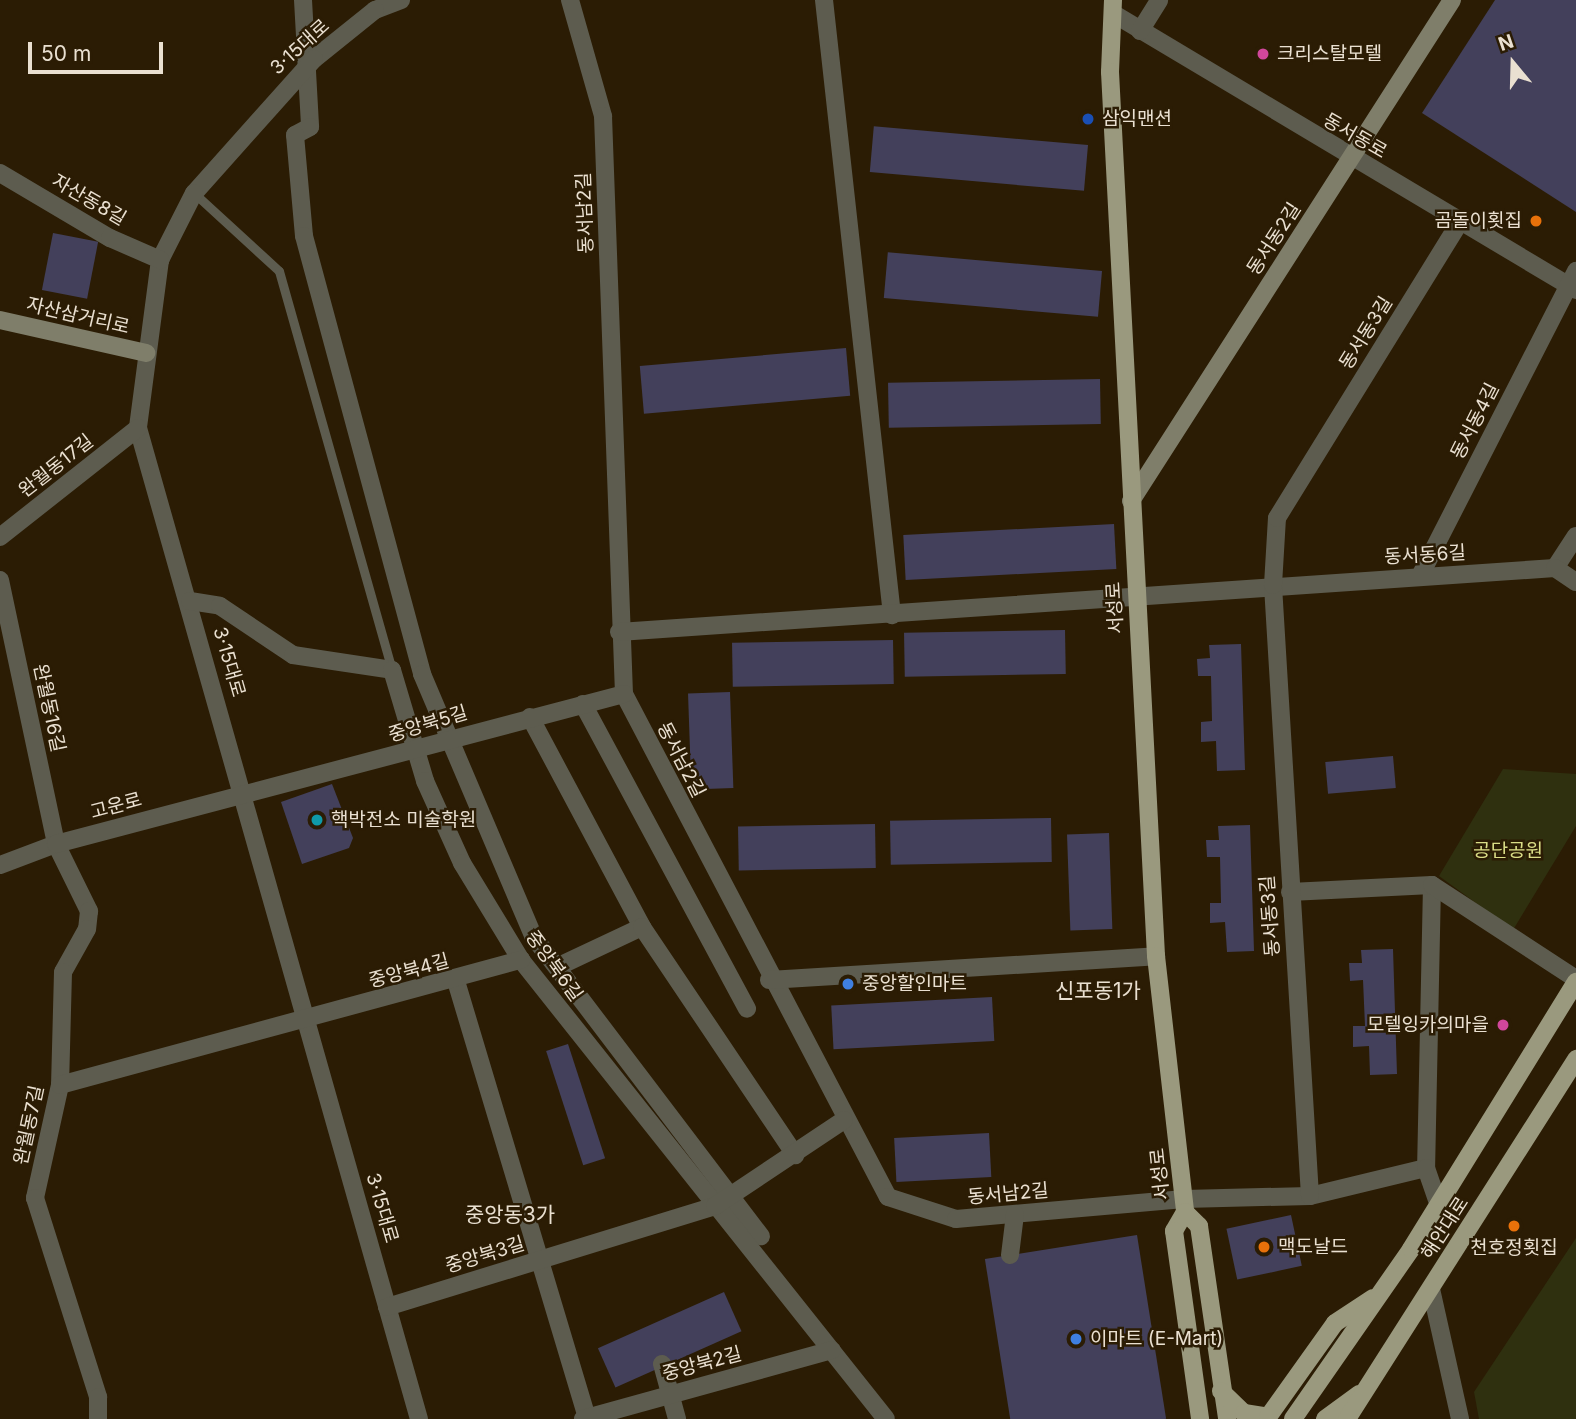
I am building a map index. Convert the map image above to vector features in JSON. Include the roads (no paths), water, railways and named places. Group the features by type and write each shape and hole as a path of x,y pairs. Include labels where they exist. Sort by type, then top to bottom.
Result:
{"main road":[{"name":"동서동2길","path":"1131,501 1452,0"},
{"name":"서성로","path":"1113,7 1110,72 1135,596 1156,956 1184,1206 1174,1231 1200,1419"},
{"name":"자산삼거리로","path":"0,320 146,352"},
{"name":"해안대로","path":"1293,1419 1382,1293 1576,980"},
{"name":"해안대로","path":"1347,1419 1576,1059"},
{"name":"서성로","path":"1184,1206 1199,1226 1227,1419"},
{"path":"1221,1391 1244,1413 1268,1417 1335,1323 1382,1293"},
{"path":"1325,1419 1369,1387"}],"street":[{"path":"303,0 310,63"},
{"path":"314,0 310,127 295,135 304,236 422,674 446,738 533,936 723,1202 761,1236"},
{"name":"3·15대로","path":"401,0 375,10 310,63 194,193 160,260 138,428 245,793 419,1419"},
{"name":"동서남2길","path":"570,0 603,116 624,694 769,980 888,1197 956,1219 1184,1206"},
{"path":"824,0 839,89 892,615"},
{"path":"1140,31 1159,0"},
{"name":"동서동로","path":"1113,7 1140,31 1351,159 1573,282"},
{"name":"자산동8길","path":"0,173 110,238 160,260"},
{"name":"동서동3길","path":"1310,1196 1273,585 1277,518 1461,220"},
{"name":"동서동4길","path":"1420,576 1573,282"},
{"name":"완월동17길","path":"0,537 138,428"},
{"path":"1576,536 1555,568 1576,582"},
{"name":"동서동6길","path":"620,632 892,615 1273,585 1555,568"},
{"name":"완월동16길","path":"0,580 56,844"},
{"path":"190,601 220,606 293,655 392,670"},
{"name":"중앙북6길","path":"392,670 419,750 425,781 462,863 521,960 723,1202 886,1419"},
{"name":"중앙북5길","path":"245,793 419,750 446,738 624,694"},
{"path":"583,704 747,1009"},
{"path":"530,717 642,927 795,1154"},
{"name":"고운로","path":"0,865 56,844 245,793"},
{"name":"완월동7길","path":"56,844 89,911 87,929 63,972 60,1085 35,1198 98,1397 98,1419"},
{"path":"1290,892 1432,886 1576,980"},
{"name":"해안대로","path":"1432,886 1426,1168 1438,1202"},
{"path":"557,967 642,927"},
{"path":"769,980 1156,956"},
{"name":"중앙북4길","path":"60,1085 456,981 521,960"},
{"path":"456,981 541,1259 585,1418"},
{"name":"중앙북3길","path":"387,1307 723,1202 844,1120"},
{"path":"1184,1206 1310,1196 1426,1168"},
{"path":"1010,1255 1015,1214"},
{"path":"1431,1289 1460,1419"},
{"name":"중앙북2길","path":"585,1418 832,1350"},
{"path":"662,1364 677,1419"}],"lane":[{"path":"194,193 279,271 392,670"}],"place":[{"name":"크리스탈모텔","path":"1263,54"},
{"name":"삼익맨션","path":"1088,119"},
{"name":"곰돌이횟집","path":"1536,221"},
{"name":"핵박전소 미술학원","path":"317,820"},
{"name":"중앙할인마트","path":"848,984"},
{"name":"모텔잉카의마을","path":"1503,1025"},
{"name":"천호정횟집","path":"1514,1226"},
{"name":"맥도날드","path":"1264,1247"},
{"name":"이마트 (E-Mart)","path":"1076,1339"}],"district":[{"name":"신포동1가","path":"1098,991"},
{"name":"중앙동3가","path":"510,1215"}],"park label":[{"name":"공단공원","path":"1508,851"}]}
